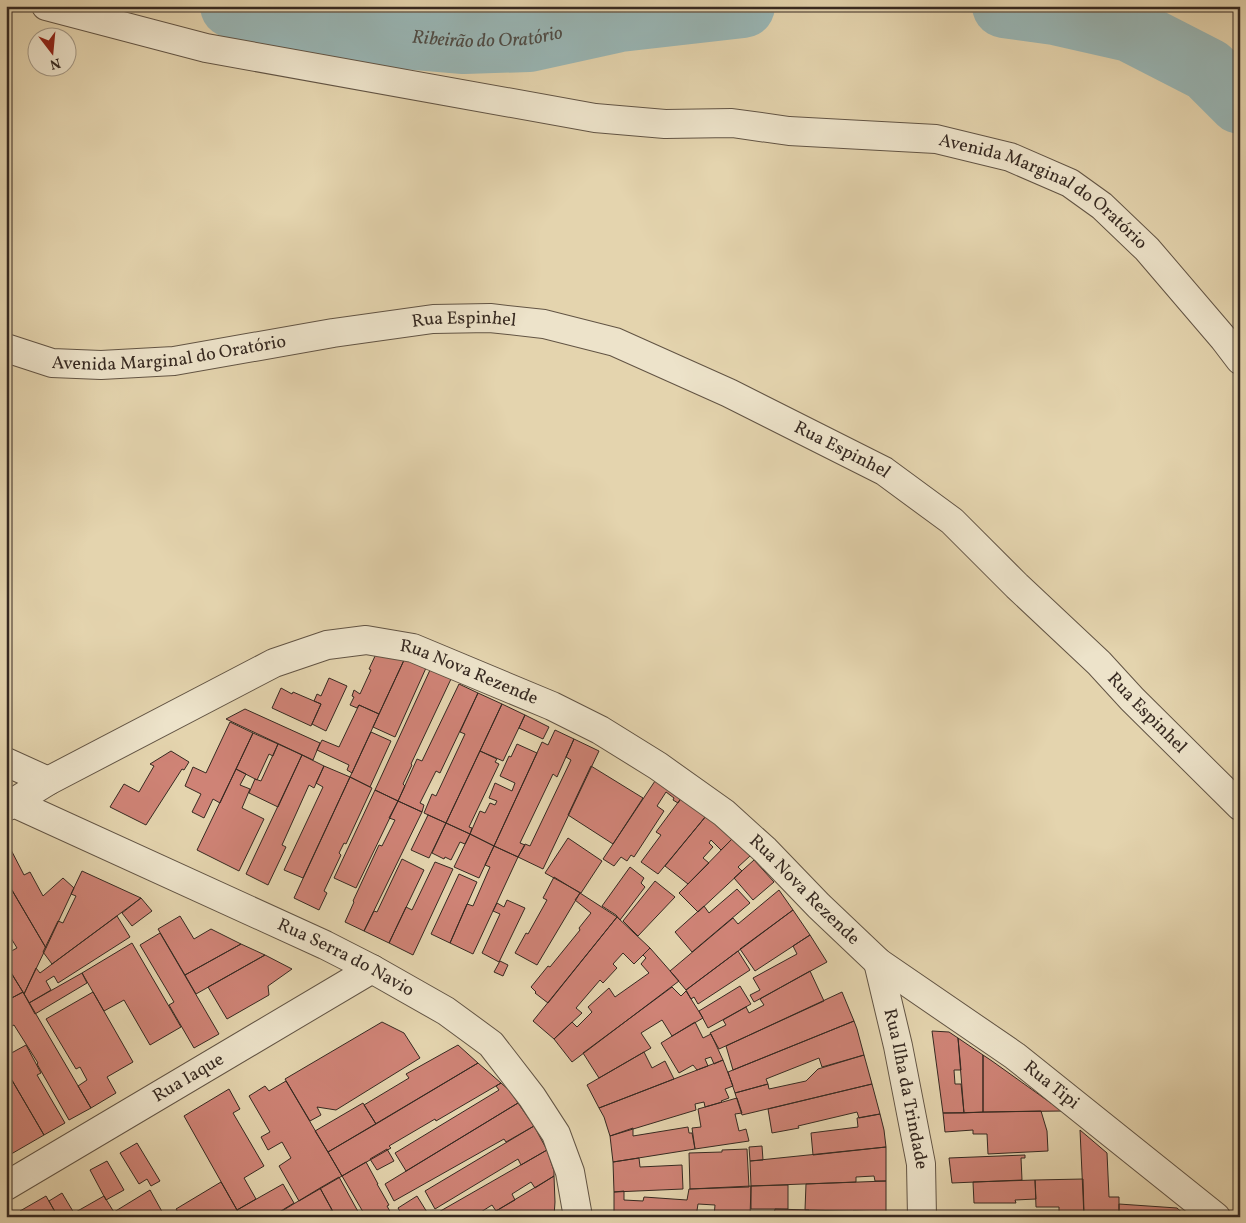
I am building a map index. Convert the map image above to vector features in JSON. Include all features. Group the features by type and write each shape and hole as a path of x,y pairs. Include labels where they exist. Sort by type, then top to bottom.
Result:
{"street":[{"name":"Avenida Marginal do Oratório","path":"46,6 206,48 595,118 665,124 732,123 789,130 936,139 1010,157 1070,183 1102,206 1146,249 1224,338 1240,360"},
{"name":"Rua Espinhel","path":"334,333 433,319 490,318 544,324 615,342 729,393 884,470 952,521 1017,586 1099,663 1132,700 1240,806"},
{"name":"Avenida Marginal do Oratório","path":"6,348 52,364 101,366 174,361 334,333"},
{"name":"Rua Nova Rezende","path":"10,805 48,781 274,663 327,645 366,640 413,648 552,706 600,730 658,766 724,813 745,831 878,962"},
{"path":"6,762 48,781"},
{"name":"Rua Serra do Navio","path":"10,805 325,945 372,968 446,1011 491,1044 532,1097 556,1134 570,1172 578,1217"},
{"name":"Rua Ilha da Trindade","path":"878,962 898,1046 921,1164 922,1217"},
{"name":"Rua Tipi","path":"878,962 1015,1056 1216,1217"},
{"name":"Rua Iaque","path":"6,1186 372,968"}],"building":[{"path":"376,654 405,658 379,714 359,705 357,708 350,705 354,697 352,696 354,690 360,694"},
{"path":"405,658 426,668 395,737 373,727"},
{"path":"430,670 451,679 411,764 403,784 405,786 398,801 375,790"},
{"path":"329,678 347,686 326,731 312,724 321,704 314,701 317,694 321,696"},
{"path":"459,684 478,693 440,773 436,771 420,803 424,805 422,812 398,801 417,759 422,761"},
{"path":"281,688 321,704 311,726 272,708"},
{"path":"478,693 502,704 446,823 424,813 432,794 436,796 465,734 460,732"},
{"path":"502,704 525,715 503,761 480,751"},
{"path":"359,705 379,714 352,773 347,770 349,765 317,750 322,740 339,747"},
{"path":"245,709 320,743 313,760 226,719"},
{"path":"525,715 549,727 543,739 519,728"},
{"path":"230,722 253,733 220,803 213,799 204,818 192,812 201,794 185,786 193,767 206,773"},
{"path":"555,730 574,739 557,777 553,774 520,843 525,845 518,857 494,846 542,742 548,745"},
{"path":"371,732 391,741 370,787 350,777"},
{"path":"253,733 278,744 273,756 269,754 257,780 236,769"},
{"path":"574,739 599,751 543,869 518,857 525,844 530,846 571,760 566,757"},
{"path":"278,744 302,755 278,807 249,793 255,779 261,781"},
{"path":"517,744 537,753 494,846 470,834 480,811 485,813 490,803 495,805 497,801 489,798 495,783 512,791 515,783 500,776"},
{"path":"171,751 189,762 184,770 182,769 146,825 110,807 124,784 139,792 154,766 150,764"},
{"path":"480,751 497,759 495,762 499,764 469,827 472,828 470,834 446,823"},
{"path":"302,755 324,766 314,788 309,785 282,845 286,847 268,885 246,874"},
{"path":"324,766 350,777 303,878 284,870 323,787 316,783"},
{"path":"591,766 643,798 613,844 568,815"},
{"path":"236,769 246,774 240,785 250,789 242,808 264,819 239,871 197,850"},
{"path":"350,777 372,788 346,844 344,843 339,853 341,855 324,891 327,893 319,910 294,898"},
{"path":"655,781 682,797 678,803 666,792 657,806 664,811 634,857 631,855 627,861 621,857 614,866 603,859"},
{"path":"375,790 398,801 356,888 334,878"},
{"path":"682,797 706,816 658,874 641,862 661,835 656,832"},
{"path":"398,801 422,812 364,931 345,922 379,845 382,846 395,820 389,818"},
{"path":"428,815 446,823 429,858 411,850"},
{"path":"706,816 733,838 721,850 711,840 709,843 713,847 703,858 709,863 688,884 665,866"},
{"path":"446,823 470,834 465,844 460,842 451,860 432,853"},
{"path":"470,834 494,846 479,878 454,867"},
{"path":"568,838 602,861 581,893 545,873"},
{"path":"733,838 750,856 738,867 742,871 698,912 679,893"},
{"path":"9,846 24,875 30,872 43,896 63,878 74,888 46,948 6,880 6,847"},
{"path":"494,846 518,857 473,954 450,943 467,904 473,906 490,867 485,865"},
{"path":"402,859 424,870 389,943 364,931 374,911 377,912"},
{"path":"754,860 774,882 753,900 734,878"},
{"path":"435,862 453,869 413,955 389,943 406,907 412,910"},
{"path":"630,867 644,878 641,883 645,887 620,920 602,906"},
{"path":"82,871 141,898 52,964 43,952 58,921 63,923 76,896 71,894"},
{"path":"459,874 477,882 450,943 431,934"},
{"path":"554,877 580,893 537,965 515,953 547,900 543,898"},
{"path":"6,880 46,948 24,994 6,964 6,954 17,948 6,930"},
{"path":"655,881 675,897 638,936 623,921"},
{"path":"737,889 750,903 692,952 675,932 704,906 709,913"},
{"path":"779,890 793,910 686,990 670,971 733,918 738,924"},
{"path":"580,893 617,917 548,1003 535,993 531,987 580,930 579,928 591,913 575,900"},
{"path":"141,898 152,911 132,926 122,913"},
{"path":"507,900 525,908 499,962 482,953 500,914 493,911 497,903 504,907"},
{"path":"793,910 810,935 755,971 740,949"},
{"path":"117,916 130,937 58,983 54,976 46,981 51,990 29,1003 24,994 36,968 40,973"},
{"path":"180,916 194,939 211,929 241,944 185,975 158,929"},
{"path":"617,917 650,948 634,964 623,953 613,964 617,968 603,983 600,980 576,1008 582,1013 554,1039 533,1021"},
{"path":"160,933 219,1034 194,1048 169,1005 174,1002 140,945"},
{"path":"810,935 827,962 754,1002 750,995 760,990 753,978 797,954 793,946"},
{"path":"132,943 181,1027 150,1045 124,1000 104,1011 82,973"},
{"path":"241,944 265,955 196,994 185,975"},
{"path":"650,948 679,981 572,1062 554,1039 572,1022 577,1027 592,1012 588,1007 609,988 615,997 649,973 641,964 646,958 643,955"},
{"path":"738,951 750,970 698,1004 694,997 691,999 686,990"},
{"path":"265,955 292,969 268,986 269,995 227,1019 208,987"},
{"path":"500,961 508,965 503,976 494,972"},
{"path":"810,971 824,1001 719,1049 710,1033 726,1025 723,1020 746,1007 749,1013 764,1005 760,999"},
{"path":"11,973 23,992 6,1001 6,976"},
{"path":"82,973 87,983 35,1014 29,1003"},
{"path":"740,986 751,1004 708,1028 699,1011"},
{"path":"672,987 681,996 686,991 703,1018 672,1036 662,1020 641,1033 651,1048 599,1078 583,1053"},
{"path":"23,992 91,1108 69,1120 38,1063 14,1025 6,1029 6,1001"},
{"path":"93,992 133,1062 107,1077 116,1093 91,1108 78,1086 87,1080 80,1067 76,1069 46,1019"},
{"path":"842,992 854,1021 733,1070 726,1046"},
{"path":"854,1021 864,1055 822,1067 819,1058 766,1079 768,1084 735,1093 728,1072"},
{"path":"382,1022 404,1033 420,1058 336,1110 317,1107 321,1115 310,1121 285,1079"},
{"path":"695,1022 703,1038 711,1034 723,1060 714,1064 711,1057 705,1059 708,1066 697,1070 693,1065 679,1073 661,1043"},
{"path":"932,1031 949,1032 958,1038 961,1070 954,1070 955,1084 961,1084 964,1113 943,1113"},
{"path":"958,1038 983,1055 983,1112 964,1113"},
{"path":"26,1045 41,1073 37,1075 65,1123 44,1135 6,1070 6,1056"},
{"path":"458,1045 478,1063 376,1124 364,1105 409,1078 406,1074"},
{"path":"644,1052 652,1068 665,1061 674,1079 599,1108 587,1085"},
{"path":"864,1055 872,1084 742,1115 735,1093 768,1084 769,1089 806,1081 818,1069"},
{"path":"983,1055 992,1061 1062,1111 983,1112"},
{"path":"723,1060 733,1086 725,1089 729,1098 705,1107 704,1102 695,1104 696,1110 610,1136 599,1108"},
{"path":"478,1063 501,1083 436,1121 435,1119 389,1146 391,1148 342,1176 328,1152"},
{"path":"6,1070 44,1135 6,1157"},
{"path":"286,1081 342,1176 299,1201 279,1166 291,1158 282,1142 268,1150 261,1137 270,1132 249,1096 265,1086 269,1091"},
{"path":"501,1083 510,1091 518,1103 406,1171 395,1153 499,1090 496,1086"},
{"path":"872,1084 880,1114 859,1118 857,1112 798,1126 799,1128 772,1133 768,1109"},
{"path":"229,1089 240,1109 233,1113 264,1166 244,1178 256,1199 237,1210 184,1116"},
{"path":"737,1098 742,1113 735,1114 739,1131 746,1129 749,1141 695,1149 692,1128 701,1127 698,1109"},
{"path":"363,1103 376,1124 328,1152 315,1131"},
{"path":"518,1103 534,1126 506,1142 504,1139 394,1201 385,1184"},
{"path":"1041,1111 1047,1131 1048,1151 988,1154 987,1134 973,1134 973,1130 945,1132 943,1113"},
{"path":"880,1114 886,1147 813,1155 811,1133 858,1127 857,1118"},
{"path":"534,1126 547,1150 521,1165 518,1159 435,1209 425,1191"},
{"path":"688,1127 689,1133 692,1133 695,1149 613,1162 610,1136 633,1128 633,1136"},
{"path":"1080,1130 1107,1153 1109,1197 1119,1197 1119,1217 1084,1217"},
{"path":"137,1143 160,1181 151,1186 147,1179 139,1184 120,1153"},
{"path":"762,1146 763,1160 750,1161 749,1147"},
{"path":"886,1147 886,1181 875,1181 874,1176 856,1177 856,1182 751,1186 750,1161"},
{"path":"387,1149 394,1161 377,1170 370,1159"},
{"path":"747,1149 749,1187 690,1189 689,1153"},
{"path":"547,1150 554,1176 535,1188 531,1182 512,1194 515,1200 496,1211 492,1205 473,1217 430,1217"},
{"path":"1025,1155 1025,1158 1021,1158 1022,1180 952,1183 949,1158"},
{"path":"639,1158 640,1167 682,1165 683,1189 614,1192 613,1162"},
{"path":"107,1161 124,1190 106,1200 90,1170"},
{"path":"366,1162 389,1205 387,1206 393,1217 366,1217 342,1176"},
{"path":"554,1176 554,1217 489,1217 496,1211"},
{"path":"339,1177 361,1217 336,1217 320,1188"},
{"path":"1083,1179 1084,1213 1059,1213 1059,1207 1036,1207 1035,1180"},
{"path":"1035,1180 1036,1199 1015,1200 1016,1203 974,1203 973,1182"},
{"path":"886,1181 886,1212 805,1210 806,1184"},
{"path":"221,1182 241,1217 181,1217 176,1209"},
{"path":"283,1184 294,1203 271,1217 241,1217 237,1210"},
{"path":"788,1185 788,1209 751,1209 751,1186"},
{"path":"751,1186 750,1217 714,1217 715,1205 698,1204 696,1217 614,1217 614,1192 624,1191 624,1200 643,1201 644,1197 687,1200 689,1189"},
{"path":"320,1188 332,1210 321,1217 272,1217"},
{"path":"150,1190 165,1217 117,1217 114,1212"},
{"path":"62,1193 74,1213 104,1196 117,1217 58,1217 49,1201"},
{"path":"46,1196 58,1217 24,1217 20,1211"},
{"path":"417,1196 430,1217 403,1217 398,1208"},
{"path":"1119,1204 1177,1208 1187,1217 1119,1217"},
{"path":"775,1209 809,1210 809,1217 750,1217 751,1213 774,1214"},
{"path":"853,1211 886,1212 886,1217 852,1217"},
{"path":"953,1213 1025,1213 1025,1217 953,1217"},
{"path":"1025,1213 1084,1213 1084,1217 1025,1217"}],"waterway":[{"name":"Ribeirão do Oratório","path":"232,6 306,26 369,34 464,42 529,40 620,20 743,6"},
{"name":"Ribeirão do Oratório","path":"1004,6 1055,13 1130,30 1208,70 1240,102"}]}
